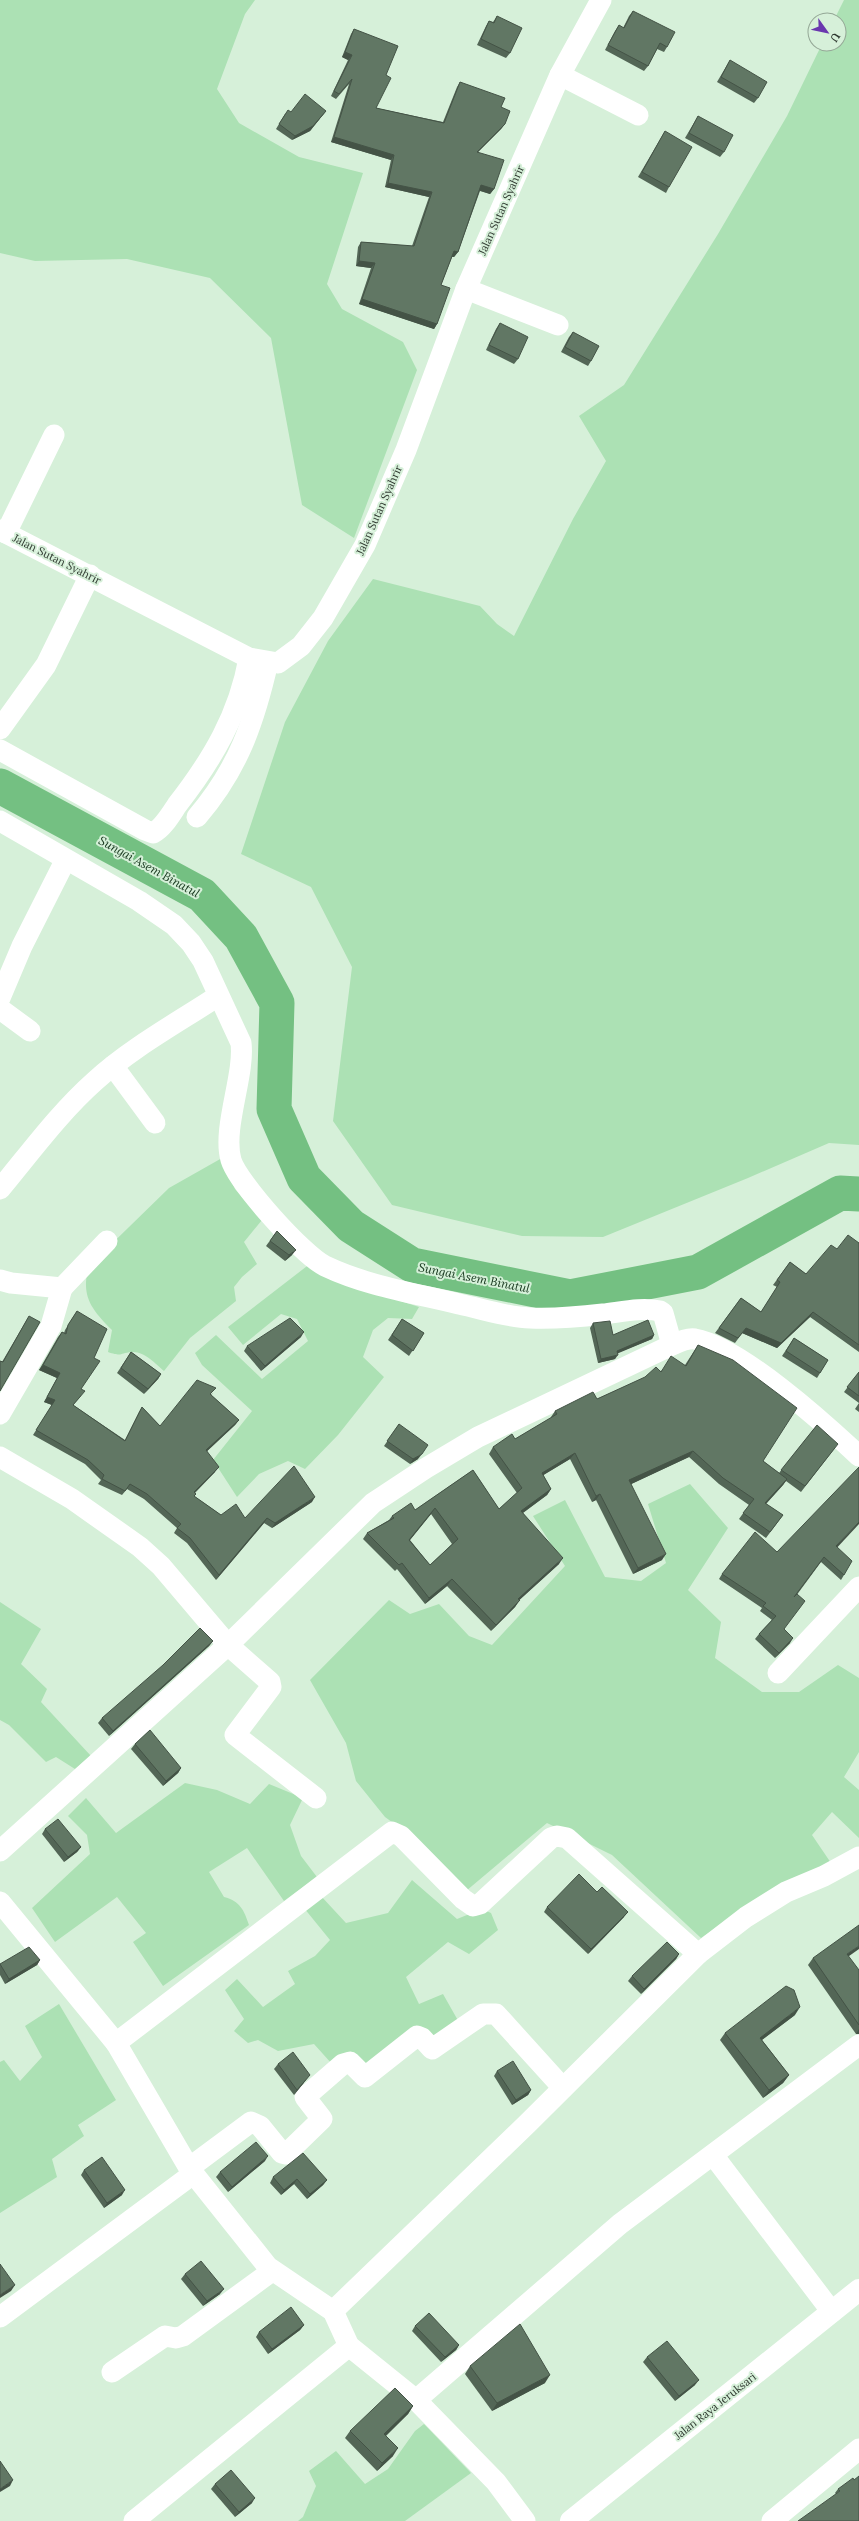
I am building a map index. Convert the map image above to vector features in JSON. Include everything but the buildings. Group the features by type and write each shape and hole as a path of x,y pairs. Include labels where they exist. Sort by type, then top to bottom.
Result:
{"street":[{"name":"Jalan Sutan Syahrir","path":"3,531 253,659 278,663 301,646 323,618 365,545 406,450 466,289 560,75 571,52 601,0"},
{"path":"560,75 638,115"},
{"path":"466,289 558,325"},
{"path":"3,531 54,434"},
{"path":"0,729 46,665 90,575"},
{"path":"0,750 153,833 165,822 223,739 253,659"},
{"path":"197,817 216,795 239,755 259,701 253,659"},
{"path":"0,821 65,861 138,901 174,925 191,943 204,961 218,996 241,1043 242,1055 235,1088 229,1148 231,1160 241,1179 257,1201 313,1259 364,1281 500,1314 563,1318 631,1311 660,1311 663,1313 672,1345"},
{"path":"0,998 22,946 65,861"},
{"path":"0,1189 58,1119 113,1066 218,996"},
{"path":"0,1009 30,1030"},
{"path":"113,1066 155,1123"},
{"path":"0,1414 51,1326 62,1288 107,1241"},
{"path":"0,1280 11,1284 62,1288"},
{"path":"0,1851 228,1644 373,1503 426,1468 478,1437 672,1345 694,1339 729,1353 822,1420 859,1456"},
{"path":"0,1457 72,1500 140,1547 161,1566 228,1644 271,1686 235,1735 316,1798"},
{"path":"778,1673 859,1587"},
{"path":"116,2043 392,1832 401,1836 463,1899 473,1906 480,1904 551,1838 557,1836 567,1838 698,1954"},
{"path":"333,2311 564,2088 698,1954 746,1917 786,1892 824,1876 859,1857"},
{"path":"0,1902 116,2043 188,2176 272,2272 333,2311 349,2346 416,2400 496,2482 525,2521"},
{"path":"0,2317 188,2176 251,2122 260,2126 282,2153 286,2154 322,2119 305,2097 343,2064 350,2062 362,2076 368,2075 417,2036 422,2038 430,2049 432,2049 483,2014 496,2014 564,2088"},
{"path":"416,2400 620,2224 859,2045"},
{"path":"713,2155 832,2312"},
{"path":"112,2372 165,2336 176,2338 183,2336 272,2272"},
{"name":"Jalan Raya Jeruksari","path":"571,2521 859,2290"},
{"path":"134,2521 349,2346"},
{"path":"772,2521 859,2449"}],"green space":[{"path":"0,0 255,0 245,14 217,89 239,123 299,157 363,173 327,284 342,309 403,342 417,370 354,538 302,505 271,338 210,278 127,259 35,261 0,253"},
{"path":"844,0 859,0 859,1145 829,1143 748,1178 603,1237 522,1236 392,1205 333,1121 352,967 311,887 241,854 285,722 328,641 373,579 480,606 497,624 514,636 573,519 606,461 579,416 624,385 718,234 787,116 818,52 847,52 847,12 838,12"},
{"path":"222,1158 235,1189 262,1220 244,1242 257,1264 242,1277 234,1287 236,1301 190,1338 164,1371 150,1358 136,1352 119,1354 108,1352 112,1330 94,1309 87,1294 86,1286 89,1266 169,1188"},
{"path":"311,1263 361,1288 419,1307 412,1319 388,1318 373,1330 363,1357 384,1377 338,1435 305,1469 288,1461 259,1474 237,1497 213,1460 252,1411 202,1365 195,1353 216,1335 262,1379 308,1341 297,1319 281,1314 243,1345 228,1327"},
{"path":"690,1484 728,1528 688,1590 721,1622 715,1658 762,1692 799,1692 838,1665 859,1678 859,1752 844,1777 859,1790 859,1838 832,1812 812,1835 831,1863 737,1913 701,1938 612,1855 547,1823 466,1891 407,1833 385,1817 356,1781 346,1743 310,1680 389,1600 410,1614 439,1604 469,1636 492,1645 565,1566 533,1516 565,1500 605,1577 641,1581 666,1563 648,1504"},
{"path":"0,1602 41,1629 21,1664 47,1689 41,1702 91,1756 75,1769 56,1757 46,1762 9,1725 0,1720"},
{"path":"185,1783 217,1790 250,1804 269,1784 303,1798 290,1825 301,1856 317,1877 284,1901 247,1848 209,1872 224,1897 234,1901 241,1907 249,1925 163,1986 133,1942 146,1933 117,1897 55,1942 32,1908 90,1854 87,1835 68,1816 86,1798 116,1833"},
{"path":"412,1880 457,1919 482,1909 491,1913 498,1930 469,1954 448,1942 406,1977 419,2004 443,1994 460,2024 366,2067 332,2064 314,2044 278,2051 258,2040 248,2043 234,2031 244,2019 225,1990 237,1979 263,2007 295,1984 288,1971 315,1956 330,1940 304,1908 321,1896 346,1923 388,1913"},
{"path":"59,2004 116,2100 78,2125 84,2136 52,2159 57,2177 0,2213 0,2062 4,2060 20,2081 42,2057 25,2026"},
{"path":"424,2424 471,2473 405,2521 298,2521 303,2517 316,2486 309,2471 336,2451 365,2484 388,2469 415,2431"}],"waterway":[{"name":"Sungai Asem Binatul","path":"0,786 202,895 241,937 277,1003 274,1109 304,1178 351,1226 412,1265 570,1297 698,1272 840,1193 859,1194"}]}
